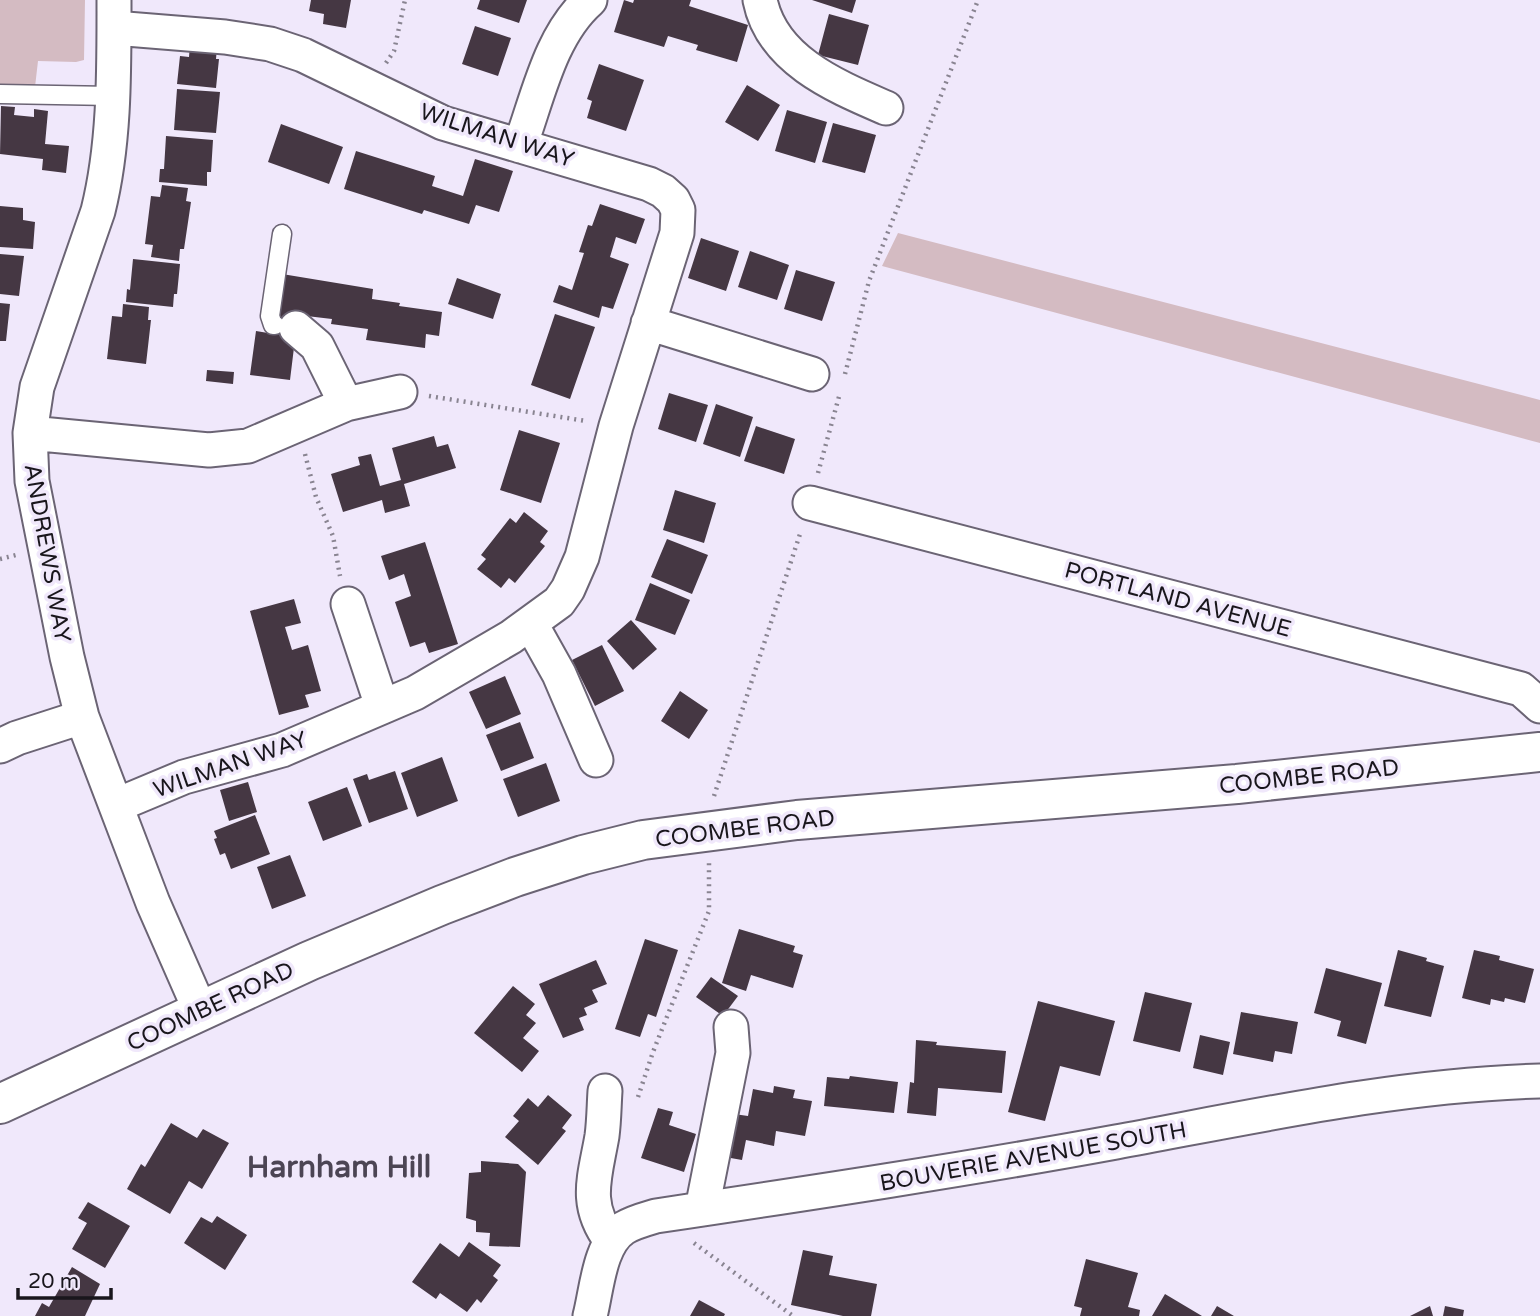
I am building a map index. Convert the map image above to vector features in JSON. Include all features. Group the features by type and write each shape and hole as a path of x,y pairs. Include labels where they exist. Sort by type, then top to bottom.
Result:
{"highway":[{"name":"COOMBE ROAD","path":"0,1104 309,961 515,877 583,855 643,840 712,813 797,820 1237,784 1540,752"}],"street":[{"path":"520,146 558,43 575,16 590,0"},
{"path":"760,0 762,13 770,28 803,65 841,88 886,108"},
{"name":"WILMAN WAY","path":"114,14 270,44 303,55 443,123 649,184 673,200 679,220 616,426 582,556 575,574 558,602 531,624 437,682 282,750 184,777 117,806"},
{"name":"ANDREWS WAY","path":"114,14 111,139 105,185 37,387 30,433 32,481 82,717 153,903 200,1010"},
{"path":"648,323 812,374"},
{"path":"286,326 317,346 346,404"},
{"path":"30,433 209,450 248,446 346,404 400,392"},
{"name":"PORTLAND AVENUE","path":"810,503 1521,689 1540,706"},
{"path":"348,604 382,706"},
{"path":"531,624 559,674 596,760"},
{"path":"0,746 82,717"},
{"path":"702,1209 733,1053 731,1027"},
{"name":"BOUVERIE AVENUE SOUTH","path":"611,1241 627,1226 656,1216 873,1184 1387,1093 1495,1082 1540,1081"},
{"path":"590,1316 605,1253 611,1241 598,1221 593,1194 602,1135 605,1091"}],"lane":[{"path":"0,94 112,96"},
{"path":"282,234 270,316 274,326 286,326"}],"path":[{"path":"369,86 394,51 405,0"},
{"path":"636,1103 653,1052 709,911 712,813 810,503 869,281 978,0"},
{"path":"400,392 616,426"},
{"path":"293,426 332,536 342,588 348,604"},
{"path":"656,1216 793,1316"}],"shaded area":[{"path":"0,0 85,0 84,60 38,61 35,87 0,84"},
{"path":"898,233 1540,400 1540,443 882,266"}],"building":[{"path":"311,0 351,0 346,28 323,24 324,14 309,11"},
{"path":"480,0 527,0 519,23 477,9"},
{"path":"624,0 633,3 634,0 691,0 689,6 748,25 737,62 696,50 698,45 668,36 664,47 614,32"},
{"path":"812,0 856,0 852,13"},
{"path":"829,14 869,25 858,65 818,55"},
{"path":"475,26 511,38 498,76 462,64"},
{"path":"190,44 217,47 216,59 219,59 216,88 177,84 180,56 189,57"},
{"path":"599,64 644,80 626,131 587,118 592,101 587,99"},
{"path":"747,85 780,105 758,141 725,122"},
{"path":"177,89 220,92 216,133 174,130"},
{"path":"1,106 15,107 14,115 34,117 34,109 48,111 45,144 69,146 66,173 42,170 43,159 0,154"},
{"path":"787,110 827,122 815,163 775,151"},
{"path":"833,123 876,135 865,173 822,162"},
{"path":"281,124 343,147 329,184 268,162"},
{"path":"166,136 213,140 211,172 207,172 207,186 159,182 160,169 164,169"},
{"path":"356,151 435,176 432,186 463,196 475,159 513,171 499,212 476,205 469,224 424,210 422,214 344,189"},
{"path":"162,185 188,188 186,201 191,202 184,249 180,249 179,261 151,257 153,245 145,244 151,196 160,197"},
{"path":"600,204 645,219 636,244 616,237 610,257 629,264 613,309 602,306 599,318 553,302 559,285 572,290 584,253 579,252 588,225 592,226"},
{"path":"0,206 23,208 23,220 35,222 33,249 0,247"},
{"path":"701,238 739,251 726,291 688,278"},
{"path":"750,251 789,265 777,300 738,287"},
{"path":"0,254 24,256 19,296 0,294"},
{"path":"133,259 180,264 173,307 126,302"},
{"path":"796,270 835,282 822,321 784,309"},
{"path":"282,274 373,289 372,299 442,312 439,336 426,334 425,348 366,340 368,329 331,324 332,319 298,315 290,380 250,375 256,331 274,334"},
{"path":"457,278 501,294 493,319 448,304"},
{"path":"0,303 10,304 6,341 0,341"},
{"path":"123,304 149,307 148,320 151,320 146,364 107,359 112,316 122,317"},
{"path":"555,314 595,327 570,399 531,385"},
{"path":"207,370 234,372 233,384 206,381"},
{"path":"669,393 708,405 696,442 658,429"},
{"path":"716,404 753,417 740,457 703,444"},
{"path":"756,426 795,439 784,474 744,461"},
{"path":"519,430 560,443 541,503 500,490"},
{"path":"434,436 437,447 448,444 456,468 404,484 410,506 385,513 382,500 343,512 331,474 360,465 358,457 371,454 380,486 401,480 392,448"},
{"path":"675,490 716,503 704,543 663,530"},
{"path":"524,512 548,531 540,542 545,546 515,583 509,578 501,588 477,569 486,559 481,555 510,518 516,523"},
{"path":"667,539 708,555 692,594 651,577"},
{"path":"425,542 458,644 429,653 425,642 410,647 395,602 411,596 404,574 389,580 381,556"},
{"path":"650,583 690,600 675,635 635,620"},
{"path":"294,599 301,623 285,627 292,650 308,645 321,691 305,695 309,707 279,715 250,611"},
{"path":"631,620 657,649 633,670 607,641"},
{"path":"602,645 624,691 595,706 572,660"},
{"path":"505,676 521,714 486,729 469,692"},
{"path":"680,691 708,710 689,739 661,721"},
{"path":"520,722 534,758 501,771 486,735"},
{"path":"442,757 458,801 417,817 401,773"},
{"path":"546,763 560,801 518,817 503,779"},
{"path":"395,771 408,809 369,823 353,779 367,774 369,780"},
{"path":"248,782 257,812 229,821 220,790"},
{"path":"347,787 362,826 323,841 308,802"},
{"path":"255,815 270,854 231,869 225,853 220,855 214,831"},
{"path":"290,855 306,896 272,909 257,867"},
{"path":"739,929 795,946 793,952 803,955 793,988 751,975 746,991 722,983"},
{"path":"645,939 678,950 656,1017 648,1014 640,1037 615,1029"},
{"path":"1398,950 1444,966 1431,1017 1384,1006"},
{"path":"1474,950 1500,956 1499,960 1534,969 1525,1003 1505,998 1504,1002 1491,999 1490,1005 1462,998"},
{"path":"596,960 607,984 592,990 598,1002 584,1008 587,1015 579,1018 584,1030 563,1038 539,984"},
{"path":"1326,968 1382,983 1366,1044 1337,1036 1341,1021 1314,1013"},
{"path":"711,977 738,996 723,1016 696,997"},
{"path":"513,986 535,1004 526,1015 536,1023 523,1038 539,1051 522,1072 474,1033"},
{"path":"1145,992 1192,1003 1180,1052 1133,1041"},
{"path":"1038,1001 1115,1021 1100,1076 1060,1066 1045,1121 1008,1112"},
{"path":"1241,1012 1298,1022 1292,1054 1275,1051 1273,1062 1233,1054"},
{"path":"1200,1035 1230,1042 1223,1075 1193,1068"},
{"path":"916,1040 937,1042 936,1045 1006,1051 1002,1093 938,1088 936,1116 907,1113 910,1082 914,1083"},
{"path":"850,1076 898,1082 894,1113 824,1106 827,1077 849,1079"},
{"path":"774,1086 795,1090 793,1098 812,1101 805,1136 776,1131 774,1146 746,1140 742,1160 725,1157 734,1114 748,1116 753,1089 773,1093"},
{"path":"548,1095 572,1115 562,1128 566,1131 538,1165 505,1137 519,1121 513,1116 528,1098 538,1107"},
{"path":"658,1108 673,1112 669,1125 696,1134 684,1172 641,1158"},
{"path":"171,1123 197,1138 203,1129 229,1143 202,1189 189,1181 170,1214 127,1189 141,1164 145,1167"},
{"path":"481,1161 518,1164 526,1172 520,1247 489,1246 490,1233 476,1232 476,1221 466,1218 469,1173 481,1172"},
{"path":"88,1202 130,1226 105,1268 72,1249 87,1223 78,1218"},
{"path":"217,1216 247,1235 225,1270 184,1243 201,1217 212,1223"},
{"path":"469,1242 501,1265 493,1276 498,1280 481,1303 477,1299 467,1312 440,1293 436,1299 412,1282 440,1243 459,1257"},
{"path":"803,1250 833,1256 829,1275 877,1284 871,1316 843,1316 791,1305"},
{"path":"1086,1259 1138,1273 1128,1307 1140,1310 1139,1316 1080,1316 1082,1308 1074,1306"},
{"path":"72,1267 100,1284 85,1316 35,1316 42,1303 49,1307"},
{"path":"1165,1294 1202,1316 1152,1316"},
{"path":"699,1300 725,1314 724,1316 690,1316"},
{"path":"1217,1306 1234,1316 1211,1316"},
{"path":"1430,1306 1433,1316 1410,1316"},
{"path":"1445,1306 1464,1310 1463,1316 1443,1316"}],"district":[{"name":"Harnham Hill","path":"339,1167"}]}
